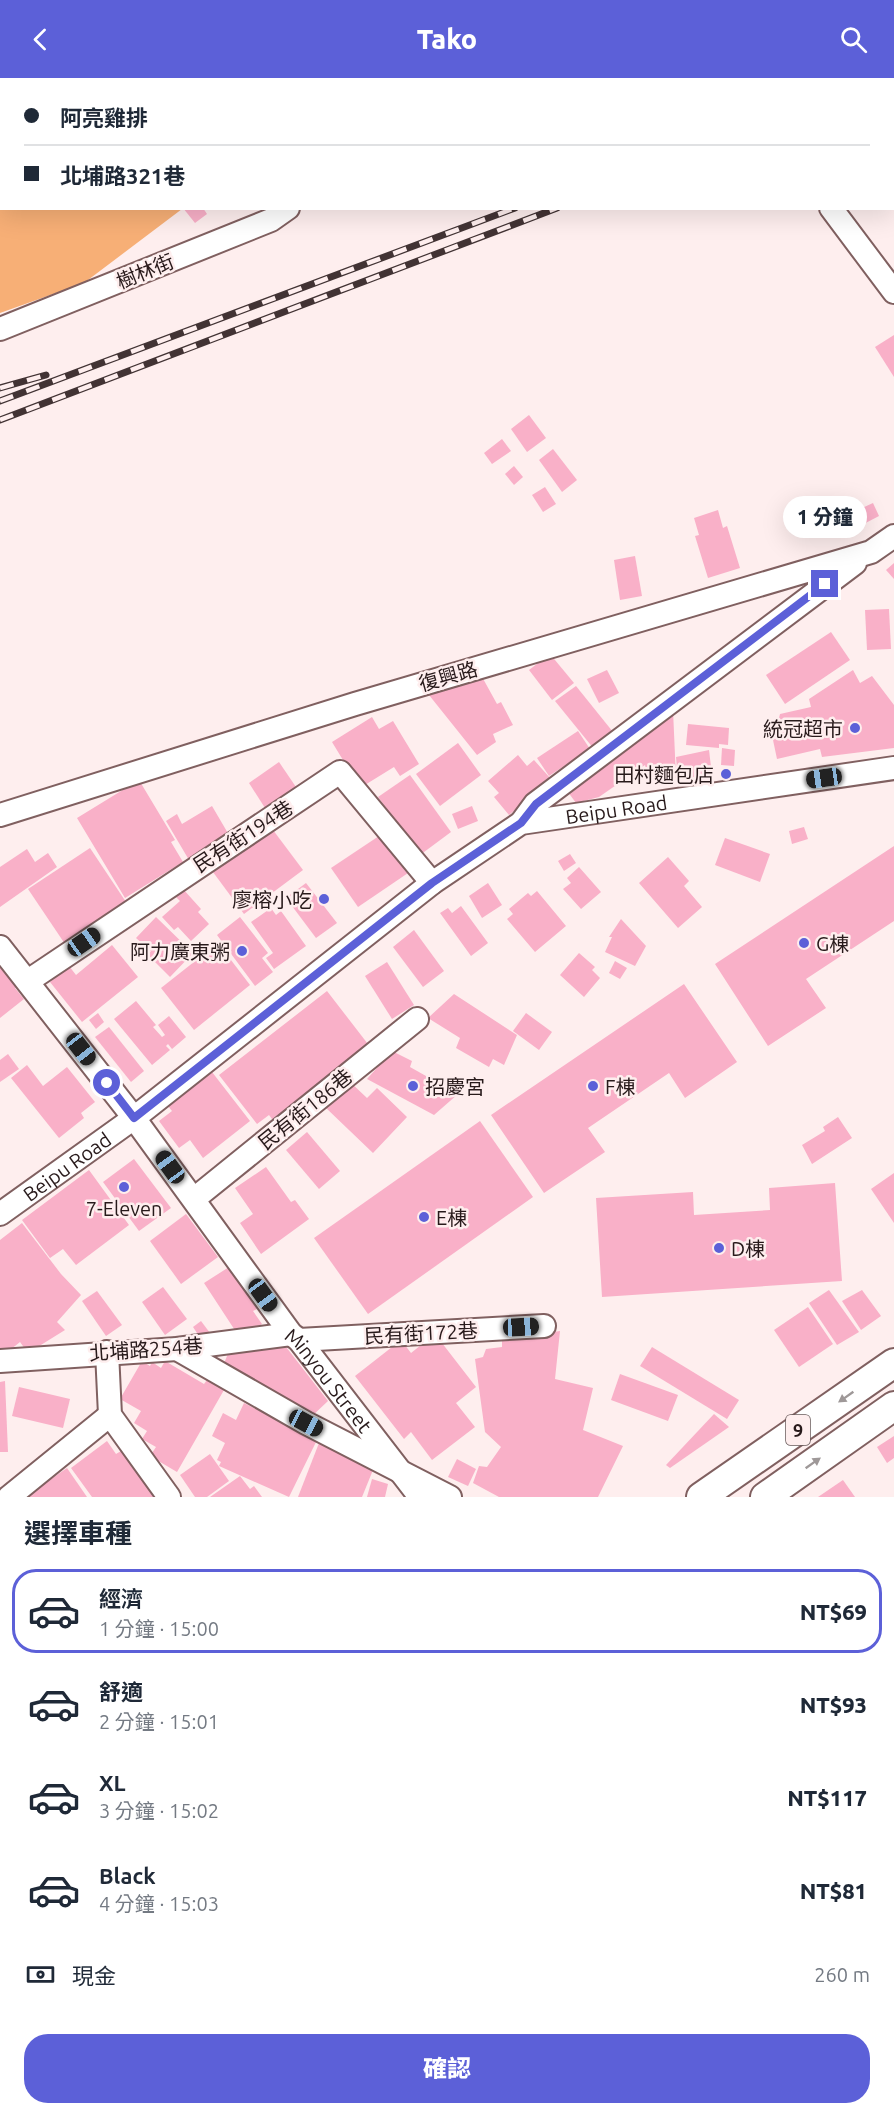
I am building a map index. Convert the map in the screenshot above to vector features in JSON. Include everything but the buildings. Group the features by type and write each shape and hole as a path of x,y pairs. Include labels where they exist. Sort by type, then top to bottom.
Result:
{"main road":[{"name":"9","path":"702,1497 894,1364"},
{"name":"9","path":"765,1497 894,1406"}],"street":[{"name":"樹林街","path":"0,329 271,220 285,210"},
{"path":"832,210 894,292"},
{"name":"復興路","path":"0,815 356,704 871,552 894,536"},
{"path":"521,823 536,804 825,584 871,552"},
{"name":"Beipu Road","path":"0,1214 134,1118 432,883 521,823 894,768"},
{"name":"民有街194巷","path":"28,981 340,772 432,883"},
{"name":"Minyou Street","path":"0,946 134,1118 295,1337 420,1497"},
{"name":"民有街186巷","path":"194,1199 417,1019"},
{"name":"民有街172巷","path":"295,1337 544,1326"},
{"name":"北埔路254巷","path":"0,1361 177,1349 295,1337"},
{"path":"177,1349 306,1423 450,1497"},
{"path":"107,1352 110,1415 169,1497"},
{"path":"9,1497 110,1415"}],"shaded area":[{"path":"0,210 181,210 84,283 0,313"}],"railway":[{"path":"0,401 510,210"},
{"path":"0,420 552,210"},
{"path":"0,388 46,375"}],"place":[{"name":"統冠超市","path":"855,728"},
{"name":"田村麵包店","path":"726,774"},
{"name":"廖榕小吃","path":"324,899"},
{"name":"G棟","path":"804,943"},
{"name":"阿力廣東粥","path":"242,951"},
{"name":"招慶宮","path":"413,1086"},
{"name":"F棟","path":"593,1086"},
{"name":"7-Eleven","path":"124,1187"},
{"name":"E棟","path":"424,1217"},
{"name":"D棟","path":"719,1248"}],"route":[{"path":"107,1083 134,1118 432,883 521,823 536,804 825,584"}]}
